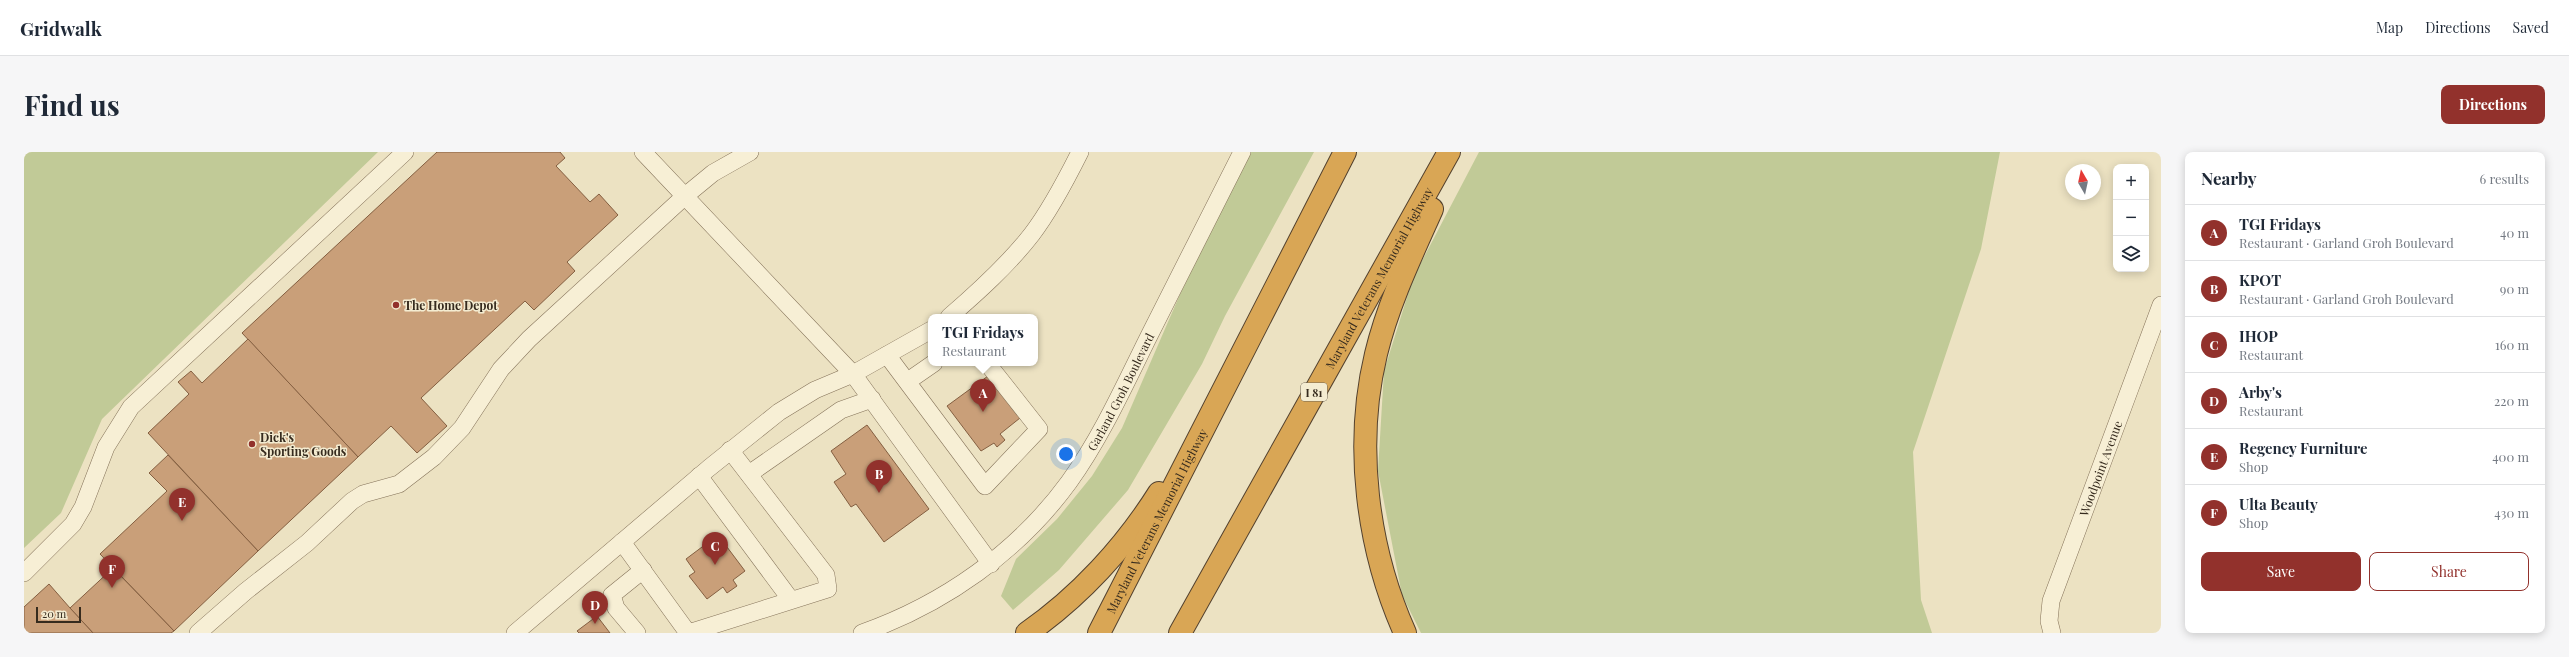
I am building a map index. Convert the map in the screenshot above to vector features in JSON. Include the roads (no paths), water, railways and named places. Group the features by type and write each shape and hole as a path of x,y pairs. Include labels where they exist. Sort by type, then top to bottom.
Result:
{"highway":[{"name":"Maryland Veterans Memorial Highway","path":"1099,633 1243,356 1345,152"},
{"name":"Maryland Veterans Memorial Highway","path":"1180,633 1449,152"},
{"path":"1405,633 1390,600 1376,548 1368,496 1366,437 1369,398 1376,353 1406,265 1458,152"},
{"path":"1027,633 1069,600 1121,546 1147,511 1243,356"}],"street":[{"path":"24,573 73,524 83,507 106,447 131,408 405,152"},
{"path":"643,152 853,374 991,564"},
{"path":"198,633 246,591 307,543 352,501 363,494 399,484 434,457 462,428 487,388 514,354 685,196 713,173 750,152"},
{"path":"952,314 972,297 1032,234 1056,198 1080,152"},
{"name":"Garland Groh Boulevard","path":"862,633 889,623 926,605 958,587 991,564 1033,525 1059,494 1102,431 1242,152"},
{"name":"Woodpoint Avenue","path":"2052,633 2049,621 2051,601 2161,305"},
{"path":"525,630 622,542 730,450 779,412 815,390 853,374 928,332"},
{"path":"887,355 908,381 985,486 1039,429 989,366"},
{"path":"908,381 930,366"},
{"path":"749,474 841,410 872,399"},
{"path":"622,542 688,633 828,589 826,575 730,450"},
{"path":"699,476 791,600"},
{"path":"637,633 616,608 612,595 643,570"}],"place":[{"name":"The Home Depot","path":"396,305"},
{"name":"TGI Fridays","path":"983,412"},
{"name":"Dick's Sporting Goods","path":"252,444"},
{"name":"KPOT","path":"879,493"},
{"name":"Regency Furniture","path":"182,521"},
{"name":"IHOP","path":"715,565"},
{"name":"Ulta Beauty","path":"112,588"},
{"name":"Arby's","path":"595,624"}]}
